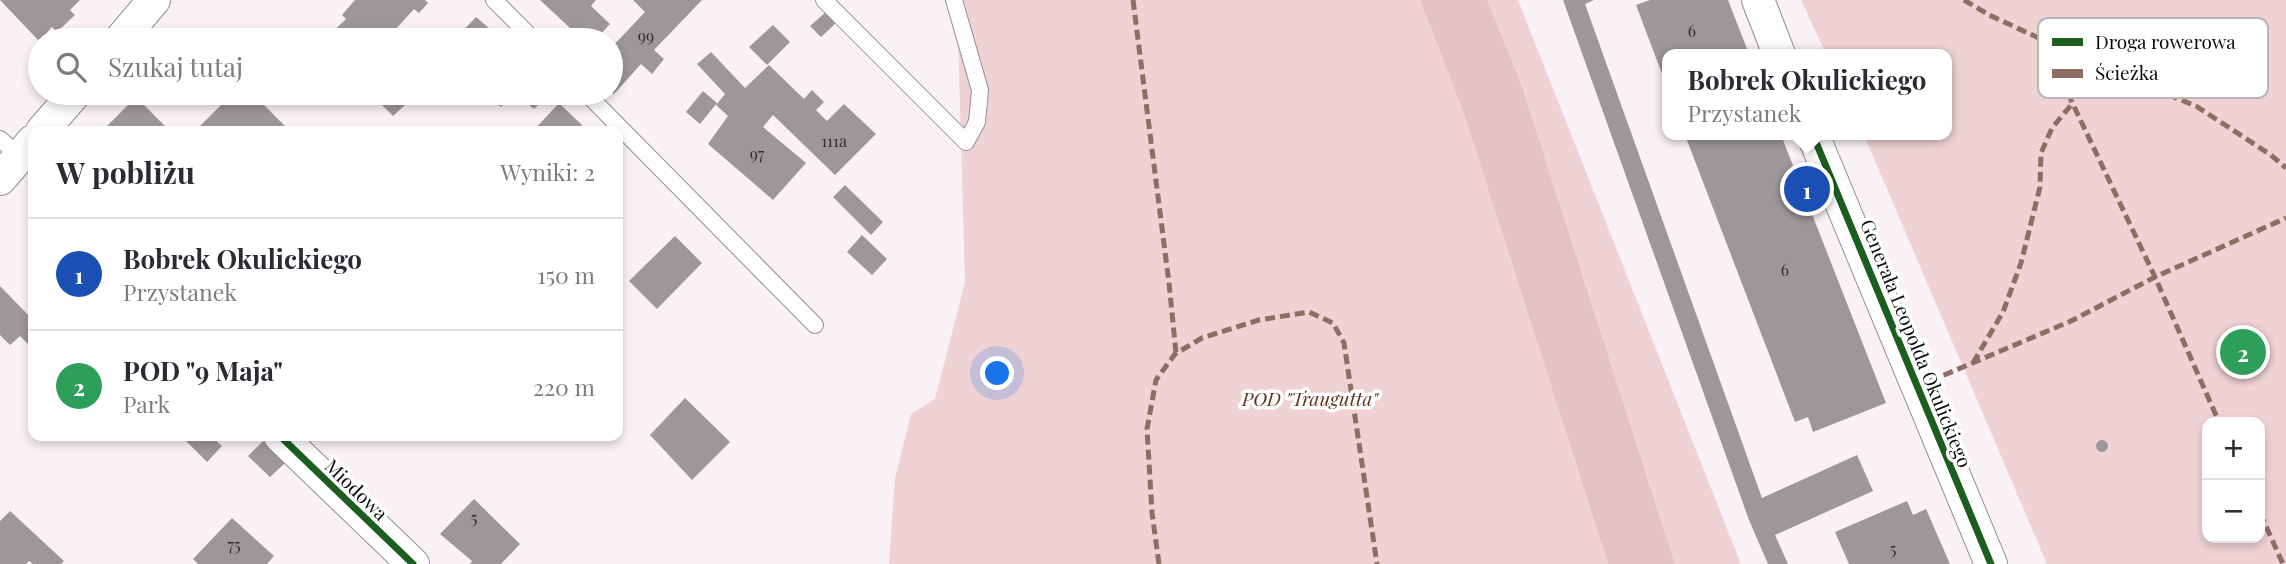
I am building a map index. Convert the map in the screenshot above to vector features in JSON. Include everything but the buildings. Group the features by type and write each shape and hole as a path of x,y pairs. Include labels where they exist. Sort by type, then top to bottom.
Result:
{"street":[{"path":"1758,0 1777,49"},
{"path":"128,28 143,4"},
{"path":"44,126 64,105"},
{"name":"Generała Leopolda Okulickiego","path":"1815,140 1991,564"},
{"name":"Miodowa","path":"285,441 414,564"}],"lane":[{"path":"494,0 522,28"},
{"path":"824,0 966,142 977,122 980,90 954,0"},
{"path":"598,105 618,126"},
{"path":"623,131 815,326"}],"green space":[{"name":"POD \"Traugutta\"","path":"957,0 1420,0 1464,114 1608,564 889,564 895,478 911,414 935,399 965,282"},
{"path":"1487,0 1518,0 1741,564 1675,564 1521,83"},
{"path":"1801,0 2286,0 2286,564 2047,564 1866,140 1952,140 1952,49 1824,49"}],"shaded area":[{"path":"1420,0 1487,0 1521,83 1675,564 1608,564 1464,114"}],"marked path":[{"path":"1133,0 1176,353"},
{"path":"1964,0 2038,38"},
{"path":"2070,98 2155,277 2217,417"},
{"path":"2176,98 2196,106 2271,155 2286,168"},
{"path":"1973,363 2003,312 2021,263 2040,187 2041,153 2052,128 2072,104"},
{"path":"1916,387 2071,321 2155,277 2286,218"},
{"path":"1159,564 1152,513 1147,429 1156,380 1175,354 1202,338 1259,320 1309,312 1333,323 1344,343 1377,564"},
{"path":"2265,524 2283,564"}],"cycle path":[{"path":"1815,140 1991,564"},
{"path":"285,441 413,564"}],"place":[{"name":"Bobrek Okulickiego","path":"1807,189"},
{"name":"POD \"9 Maja\"","path":"2243,352"}]}
